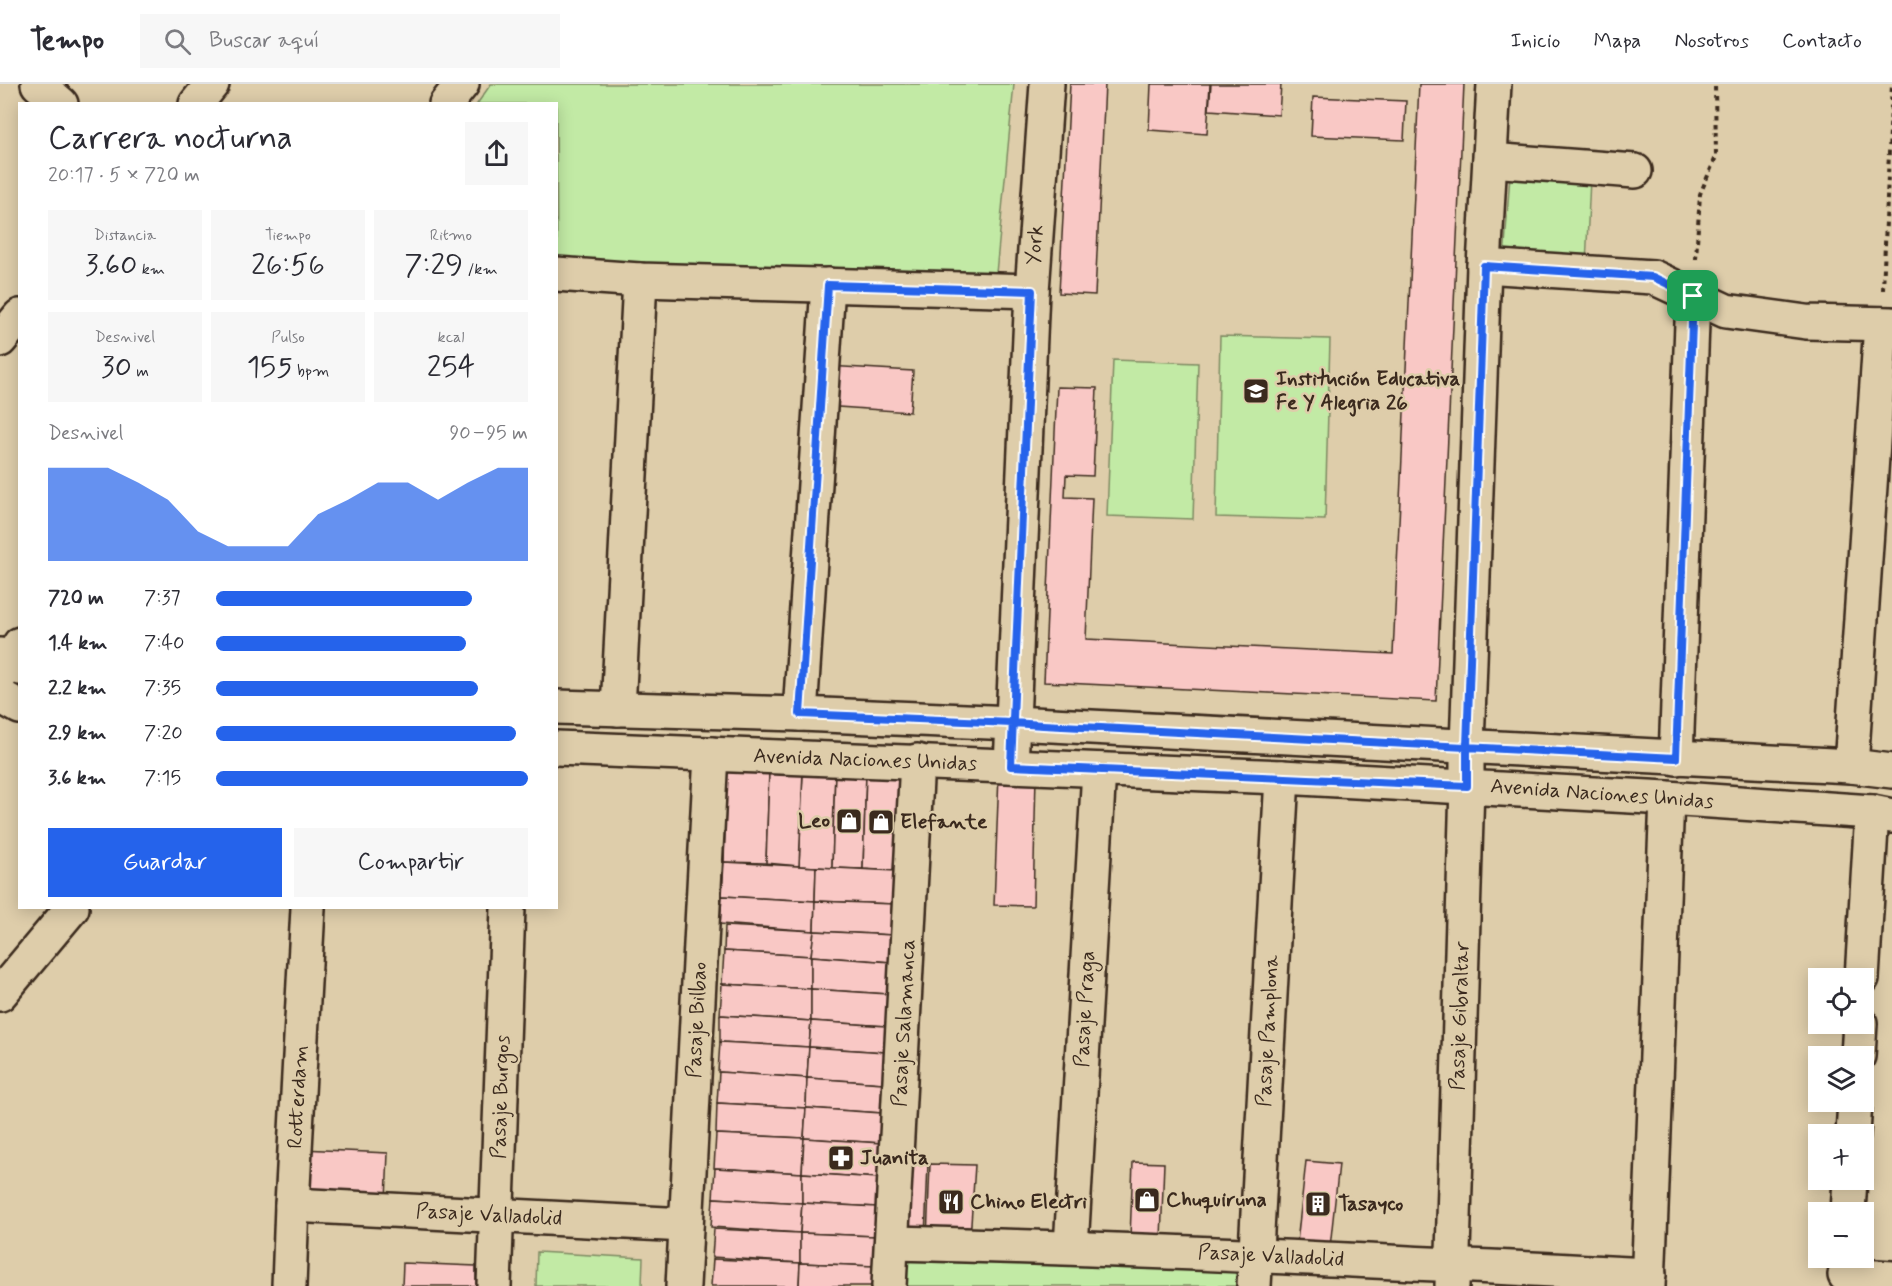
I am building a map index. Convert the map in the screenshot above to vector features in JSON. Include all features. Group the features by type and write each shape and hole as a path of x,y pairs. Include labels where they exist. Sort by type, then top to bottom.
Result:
{"street":[{"path":"38,84 59,102"},
{"path":"198,102 212,84"},
{"path":"448,102 462,84"},
{"name":"York","path":"1011,766 1032,291 1047,84"},
{"name":"Pasaje Gibraltar","path":"1452,1276 1467,746 1484,266 1494,84"},
{"path":"1490,160 1635,171"},
{"path":"1484,266 1653,277 1726,310 1806,322 1887,324 1851,766"},
{"path":"558,274 640,280 1032,291"},
{"path":"618,709 640,280"},
{"path":"800,714 828,285"},
{"path":"1676,758 1693,296"},
{"path":"0,339 18,318"},
{"path":"0,696 18,706"},
{"name":"Avenida Naciones Unidas","path":"558,707 1012,723 1851,766 1892,771"},
{"name":"Avenida Naciones Unidas","path":"558,748 917,761 1467,786 1882,814"},
{"name":"Pasaje Bilbao","path":"683,1286 711,754"},
{"name":"Pasaje Salamanca","path":"889,1286 917,761"},
{"name":"Pasaje Praga","path":"1071,1247 1099,770"},
{"name":"Pasaje Pamplona","path":"1255,1270 1282,777"},
{"path":"1649,1281 1667,798"},
{"path":"1863,968 1882,814"},
{"path":"0,994 71,909"},
{"name":"Rotterdam","path":"289,1286 308,909"},
{"name":"Pasaje Burgos","path":"494,1286 508,909"},
{"name":"Pasaje Valladolid","path":"292,1205 686,1225"},
{"name":"Pasaje Valladolid","path":"892,1243 1071,1247 1255,1270 1649,1281"},
{"path":"1845,1273 1892,1278"}],"path":[{"path":"1693,296 1700,194 1716,157 1715,84"},
{"path":"1887,324 1892,84"}],"green space":[{"path":"491,84 1014,84 995,284 558,272 558,102 478,102"},
{"path":"1510,175 1590,179 1586,265 1504,260"},
{"path":"1220,336 1330,339 1325,520 1216,517"},
{"path":"1113,360 1198,363 1193,519 1107,516"},
{"path":"898,1249 1243,1259 1241,1286 895,1286"},
{"path":"537,1252 643,1258 642,1286 536,1286"}],"building":[{"path":"1070,84 1105,84 1095,295 1059,293"},
{"path":"1151,84 1210,84 1207,134 1149,130"},
{"path":"1211,84 1281,84 1279,115 1209,110"},
{"path":"1419,84 1464,84 1436,701 1044,682 1057,387 1097,388 1093,476 1066,475 1065,497 1092,498 1086,639 1393,654"},
{"path":"1313,97 1406,101 1404,140 1311,136"},
{"path":"827,366 913,371 910,412 824,406"},
{"path":"727,770 769,772 766,863 724,862"},
{"path":"803,771 835,772 832,868 799,866"},
{"path":"803,771 799,866 766,863 769,772"},
{"name":"Leo","path":"835,772 866,773 863,869 832,868"},
{"name":"Elefante","path":"866,773 899,774 896,871 863,869"},
{"path":"999,774 1036,776 1033,906 994,905"},
{"path":"724,862 816,867 815,901 722,896"},
{"path":"816,867 896,871 894,904 815,901"},
{"path":"722,896 815,901 814,931 720,924"},
{"path":"815,901 894,904 893,935 814,931"},
{"path":"725,926 814,931 811,956 724,951"},
{"path":"814,931 893,935 891,962 811,956"},
{"path":"724,951 811,956 811,989 722,984"},
{"path":"811,956 891,962 888,994 811,989"},
{"path":"722,984 811,989 811,1021 720,1015"},
{"path":"811,989 888,994 886,1026 811,1021"},
{"path":"720,1015 811,1021 809,1047 720,1042"},
{"path":"811,1021 886,1026 885,1052 809,1047"},
{"path":"720,1042 809,1047 807,1078 718,1072"},
{"path":"809,1047 885,1052 883,1083 807,1078"},
{"path":"719,1072 807,1078 806,1108 717,1103"},
{"path":"807,1078 883,1083 882,1113 806,1108"},
{"path":"717,1103 806,1108 804,1138 716,1134"},
{"path":"806,1108 882,1113 881,1143 804,1138"},
{"path":"716,1134 804,1138 802,1173 714,1168"},
{"name":"Juanita","path":"804,1138 881,1143 878,1178 802,1173"},
{"path":"302,1149 388,1153 386,1200 300,1196"},
{"path":"907,1160 928,1163 925,1238 904,1238"},
{"name":"Tasayco","path":"1306,1161 1339,1164 1330,1247 1297,1243"},
{"name":"Chuquiruna","path":"1133,1162 1164,1163 1161,1238 1130,1237"},
{"name":"Chino Electri","path":"930,1164 975,1165 970,1239 927,1239"},
{"path":"715,1168 802,1173 802,1203 713,1198"},
{"path":"802,1173 878,1178 877,1207 802,1203"},
{"path":"713,1198 802,1203 800,1233 711,1227"},
{"path":"802,1203 877,1207 875,1236 800,1233"},
{"path":"714,1229 800,1233 800,1263 712,1257"},
{"path":"800,1233 875,1236 874,1266 800,1263"},
{"path":"713,1259 800,1263 799,1286 711,1286"},
{"path":"403,1263 476,1266 476,1286 402,1286"},
{"path":"800,1263 874,1266 873,1286 799,1286"}],"place":[{"name":"Institución Educativa Fe Y Alegria 26","path":"1256,391"},
{"name":"Leo","path":"849,821"},
{"name":"Elefante","path":"881,822"},
{"name":"Juanita","path":"841,1158"},
{"name":"Chuquiruna","path":"1147,1200"},
{"name":"Chino Electri","path":"951,1202"},
{"name":"Tasayco","path":"1318,1204"}],"route":[{"path":"1693,296 1653,277 1484,266 1467,746 1467,786 1011,766 1012,723 1032,291 828,285 800,714 1012,723 1467,746 1676,758 1693,296"}]}
